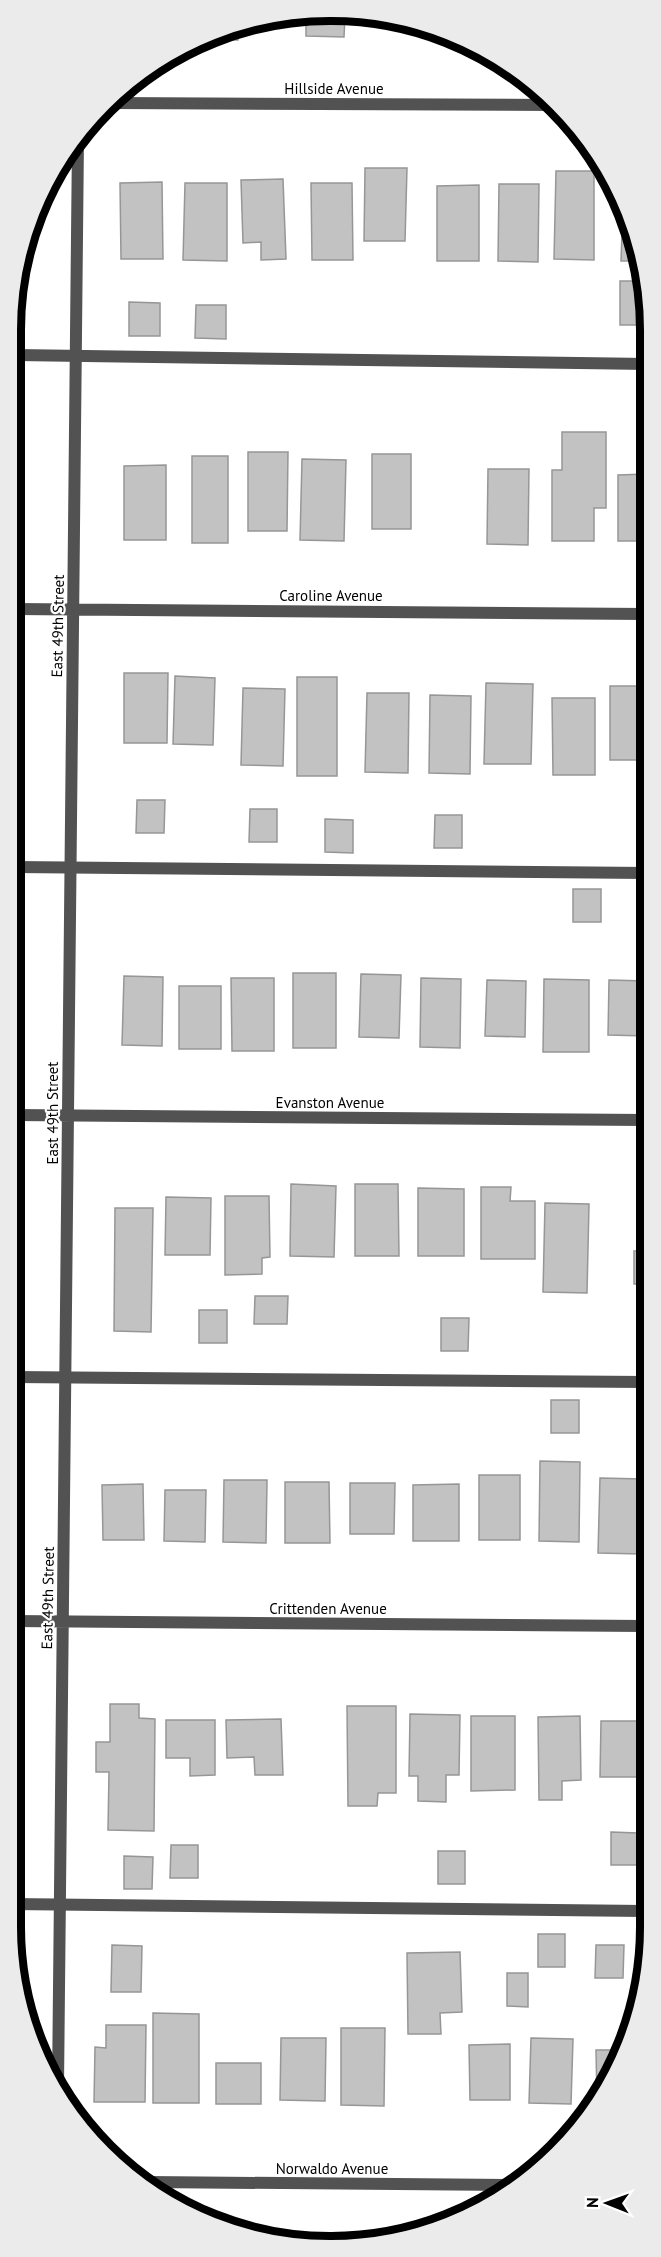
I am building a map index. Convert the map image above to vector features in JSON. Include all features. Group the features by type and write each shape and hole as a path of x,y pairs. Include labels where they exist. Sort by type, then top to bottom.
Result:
{"street":[{"name":"Hillside Avenue","path":"121,103 542,105"},
{"name":"East 49th Street","path":"58,2073 78,152"},
{"path":"21,355 640,364"},
{"name":"Caroline Avenue","path":"21,609 640,614"},
{"path":"21,867 640,873"},
{"name":"Evanston Avenue","path":"21,1115 640,1120"},
{"path":"21,1377 640,1382"},
{"name":"Crittenden Avenue","path":"21,1622 640,1626"},
{"path":"21,1904 640,1911"},
{"name":"Norwaldo Avenue","path":"156,2182 501,2185"}],"building":[{"path":"306,22 345,22 344,37 306,36"},
{"path":"238,35 238,40 224,40"},
{"path":"365,168 407,168 405,241 364,241"},
{"path":"556,171 594,171 594,260 554,259"},
{"path":"283,179 286,259 261,260 261,242 243,243 241,180"},
{"path":"162,182 163,259 121,259 120,183"},
{"path":"185,183 227,183 227,261 183,260"},
{"path":"311,183 352,183 353,260 312,260"},
{"path":"499,184 539,184 538,262 498,261"},
{"path":"479,185 479,261 437,261 437,186"},
{"path":"622,227 632,261 621,261"},
{"path":"620,281 636,281 640,325 620,325"},
{"path":"129,302 160,303 160,336 129,336"},
{"path":"196,305 226,305 226,339 195,338"},
{"path":"562,432 606,432 606,508 594,508 594,541 552,541 552,470 562,470"},
{"path":"248,452 288,452 287,531 248,531"},
{"path":"372,454 411,454 411,529 372,529"},
{"path":"192,456 228,456 228,543 192,543"},
{"path":"302,459 346,460 344,541 300,540"},
{"path":"166,465 166,540 124,540 124,466"},
{"path":"488,469 529,469 528,545 487,544"},
{"path":"640,474 640,541 618,541 618,475"},
{"path":"124,673 168,673 167,743 124,743"},
{"path":"175,676 215,678 213,745 173,744"},
{"path":"297,677 337,677 337,776 297,776"},
{"path":"486,683 533,684 531,764 484,764"},
{"path":"610,686 640,686 640,760 610,760"},
{"path":"243,688 285,689 283,766 241,765"},
{"path":"367,693 409,693 408,773 365,772"},
{"path":"430,695 471,696 470,774 429,773"},
{"path":"552,698 595,698 595,775 553,775"},
{"path":"137,800 165,800 164,833 136,833"},
{"path":"250,809 277,809 277,842 249,842"},
{"path":"435,815 462,815 462,848 434,848"},
{"path":"325,819 353,820 353,853 325,852"},
{"path":"573,889 601,889 601,922 573,922"},
{"path":"293,973 336,973 336,1048 293,1048"},
{"path":"361,974 401,975 399,1038 359,1037"},
{"path":"124,976 163,977 162,1046 122,1045"},
{"path":"231,978 274,978 274,1051 232,1051"},
{"path":"421,978 461,979 460,1048 420,1047"},
{"path":"544,979 589,980 589,1052 543,1052"},
{"path":"487,980 526,981 525,1037 485,1036"},
{"path":"609,980 640,981 640,1036 608,1035"},
{"path":"179,986 221,986 221,1049 179,1049"},
{"path":"291,1184 336,1186 334,1257 290,1256"},
{"path":"355,1184 398,1184 399,1256 355,1256"},
{"path":"481,1187 511,1187 510,1201 535,1201 535,1259 481,1259"},
{"path":"418,1188 464,1189 464,1256 418,1256"},
{"path":"225,1196 269,1196 270,1257 262,1258 262,1274 225,1275"},
{"path":"166,1197 211,1198 210,1255 165,1255"},
{"path":"545,1203 589,1204 587,1293 543,1292"},
{"path":"115,1208 153,1208 151,1332 114,1331"},
{"path":"634,1251 640,1251 640,1284 634,1284"},
{"path":"255,1296 288,1296 287,1324 254,1324"},
{"path":"199,1310 227,1310 227,1343 199,1343"},
{"path":"441,1318 469,1318 468,1351 441,1351"},
{"path":"551,1400 579,1400 579,1433 551,1433"},
{"path":"540,1461 580,1462 579,1542 539,1541"},
{"path":"479,1475 520,1475 520,1540 479,1540"},
{"path":"600,1478 640,1479 640,1554 598,1553"},
{"path":"224,1480 267,1480 266,1543 223,1542"},
{"path":"285,1482 329,1482 330,1543 285,1543"},
{"path":"350,1483 395,1483 394,1534 350,1534"},
{"path":"143,1484 144,1540 103,1540 102,1485"},
{"path":"459,1484 459,1541 413,1541 413,1485"},
{"path":"165,1490 206,1490 205,1542 164,1541"},
{"path":"110,1704 139,1704 139,1718 155,1719 154,1831 108,1830 109,1772 96,1772 96,1742 110,1742"},
{"path":"347,1706 396,1706 396,1793 378,1793 377,1806 348,1806"},
{"path":"410,1714 460,1715 459,1775 446,1775 446,1802 418,1801 418,1776 409,1776"},
{"path":"471,1716 515,1716 515,1790 471,1791"},
{"path":"580,1716 581,1780 562,1781 562,1800 539,1800 538,1717"},
{"path":"281,1719 283,1775 255,1775 254,1757 227,1758 226,1720"},
{"path":"166,1720 215,1720 215,1775 190,1776 190,1758 166,1758"},
{"path":"601,1721 640,1721 640,1777 600,1777"},
{"path":"611,1832 638,1833 638,1865 611,1865"},
{"path":"171,1845 198,1845 198,1878 170,1878"},
{"path":"438,1851 465,1851 465,1884 438,1884"},
{"path":"124,1856 153,1857 152,1889 124,1889"},
{"path":"538,1934 565,1934 565,1967 538,1967"},
{"path":"112,1945 142,1946 141,1992 111,1992"},
{"path":"596,1945 624,1945 623,1978 595,1978"},
{"path":"460,1952 462,2012 440,2013 441,2034 408,2034 407,1953"},
{"path":"507,1973 528,1973 528,2007 507,2006"},
{"path":"153,2013 199,2014 199,2103 153,2103"},
{"path":"106,2025 146,2025 145,2102 94,2102 95,2047 106,2048"},
{"path":"341,2028 385,2028 384,2106 341,2105"},
{"path":"281,2038 326,2038 325,2101 280,2100"},
{"path":"531,2038 573,2039 571,2104 529,2103"},
{"path":"510,2044 510,2100 470,2100 469,2045"},
{"path":"596,2050 614,2050 608,2063 597,2085"},
{"path":"216,2063 261,2063 261,2104 216,2104"}]}
